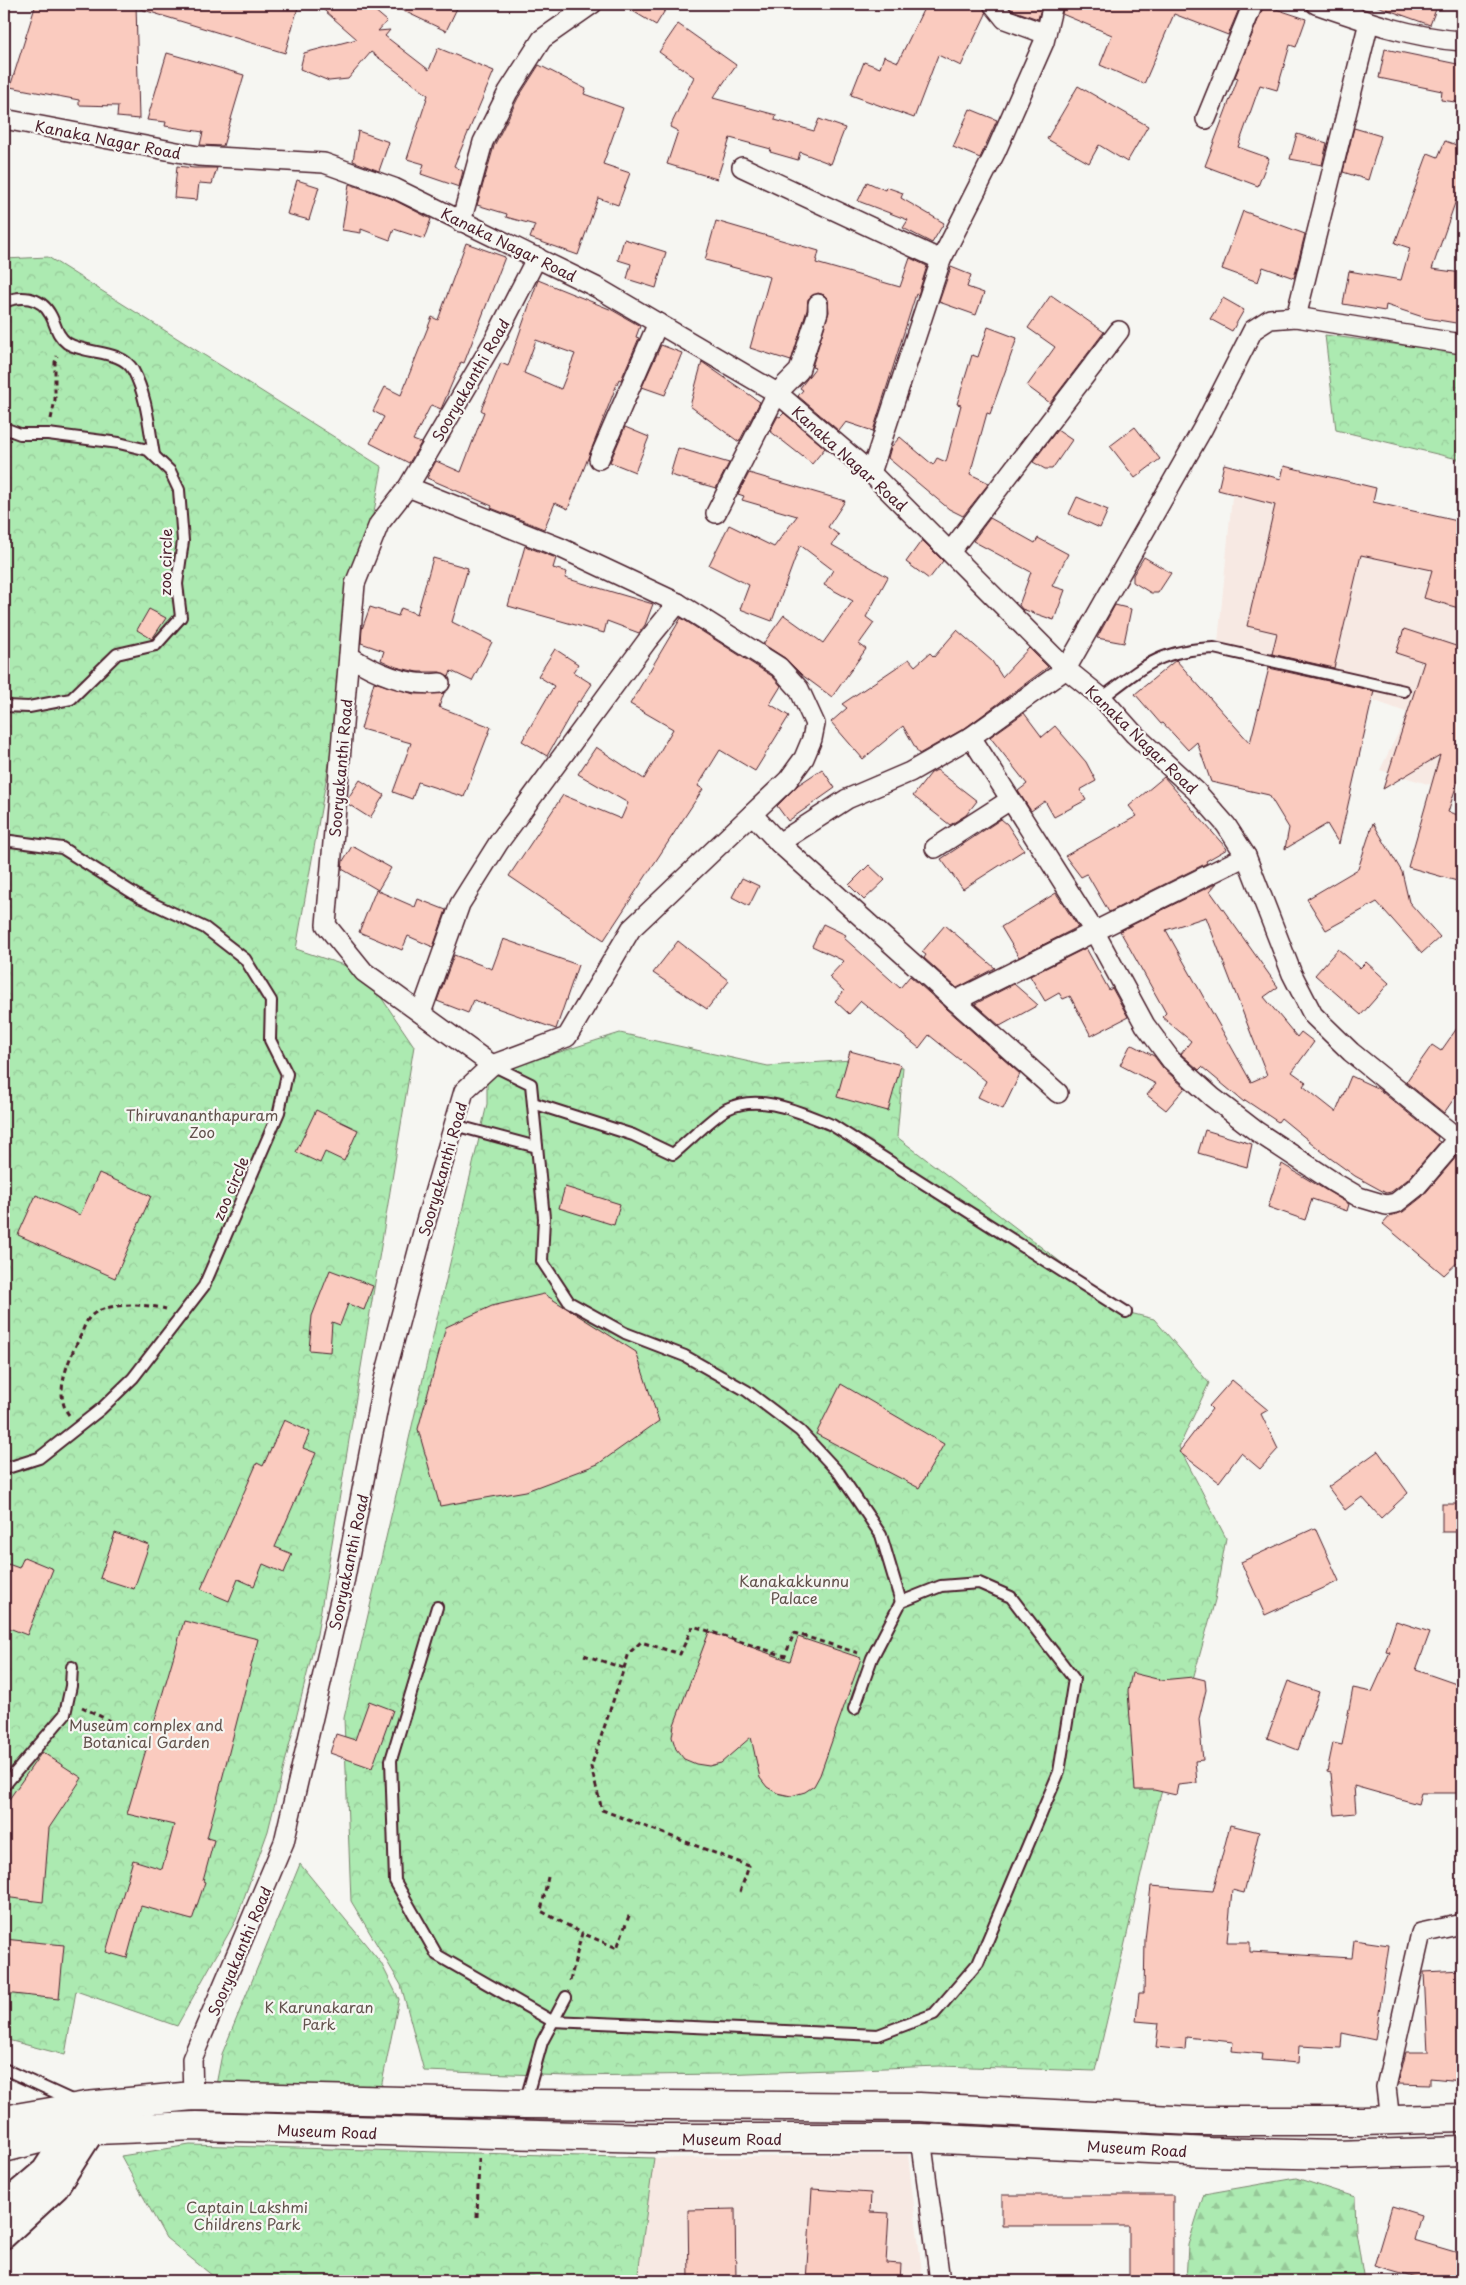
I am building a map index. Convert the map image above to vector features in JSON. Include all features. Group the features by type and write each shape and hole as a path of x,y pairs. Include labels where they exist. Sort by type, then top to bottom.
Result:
{"main road":[{"name":"Museum Road","path":"4,2148 83,2122 193,2096 525,2104 919,2108 1193,2121 1390,2121 1462,2118"},
{"name":"Museum Road","path":"4,2120 650,2138 921,2138 1325,2155 1462,2151"}],"street":[{"path":"460,222 483,142 508,92 542,39 592,4"},
{"path":"993,4 1005,19 1046,34"},
{"path":"871,473 941,260 996,151 1046,34 1053,4"},
{"path":"1206,119 1253,4"},
{"path":"1316,4 1369,22 1448,40 1462,41"},
{"path":"1296,317 1369,22"},
{"name":"Kanaka Nagar Road","path":"4,119 198,156 324,163 394,188 460,222 537,257 596,287 777,393 871,473 1066,669 1102,698 1134,734 1196,791 1226,825 1246,856 1292,974 1313,1015 1351,1052 1460,1140"},
{"path":"742,167 941,260"},
{"name":"Sooryakanthi Road","path":"193,2096 192,2059 284,1842 344,1588 382,1387 426,1220 464,1091 492,1065 364,972 326,925 355,584 378,524 408,487 495,339 537,257"},
{"path":"716,513 777,393 799,371 818,312 818,304"},
{"path":"779,844 847,799 910,772 971,737 1066,669 1203,428 1253,330 1270,319 1296,317 1462,344"},
{"path":"599,459 658,323"},
{"path":"950,552 1119,331"},
{"path":"408,487 561,548 678,603 778,667 799,689 814,724 812,739 804,758 788,780 631,929 567,1037 492,1065"},
{"path":"421,1014 460,904 500,842 647,640 678,603"},
{"path":"349,656 372,671 423,685 440,683"},
{"path":"971,737 1094,931 1146,1025 1171,1060 1212,1097 1256,1131 1343,1188 1359,1197 1386,1205 1396,1203 1415,1188 1460,1140"},
{"path":"935,848 1010,800"},
{"path":"752,814 779,844 1058,1093"},
{"path":"955,1001 1246,856"},
{"path":"1390,2121 1386,2087 1421,1933 1462,1924"},
{"path":"4,2205 44,2171 83,2122"},
{"path":"4,2236 56,2188 83,2122"},
{"path":"921,2138 940,2281"}],"lane":[{"path":"4,302 16,297 35,299 50,312 57,332 67,343 119,358 132,369 145,403 154,455"},
{"name":"zoo circle","path":"4,428 20,434 48,434 119,442 148,450 170,470 179,490 183,540 177,584 181,617 156,645 117,654 71,699 29,707 4,706"},
{"path":"1102,698 1149,662 1185,650 1214,648 1404,691"},
{"name":"zoo circle","path":"4,843 11,842 62,848 140,898 205,928 244,959 270,1001 270,1040 287,1074 279,1112 204,1286 133,1378 102,1409 39,1458 4,1469"},
{"path":"492,1065 531,1084 544,1218 542,1261 569,1302 625,1333 685,1356 747,1391 800,1431 839,1473 881,1535 901,1602"},
{"path":"533,1103 633,1135 673,1154 727,1109 744,1104 766,1104 789,1108 832,1125 1126,1312"},
{"path":"454,1125 537,1148"},
{"path":"437,1607 391,1760 395,1881 436,1955 552,2021 878,2035 934,2014 978,1963 1058,1772 1074,1679 1011,1597 979,1583 941,1586 901,1602 872,1658 854,1709"},
{"path":"4,1786 65,1714 72,1667"},
{"path":"525,2104 542,2042 566,1997"},
{"path":"4,2069 83,2122"}],"path":[{"path":"48,434 56,400 55,362 63,338"},
{"path":"79,1426 65,1410 63,1393 66,1368 89,1317 113,1306 150,1304 183,1314"},
{"path":"740,1892 749,1866 602,1810 591,1767 629,1653 641,1642 680,1654 693,1626 785,1656 794,1633 872,1658"},
{"path":"584,1655 623,1668"},
{"path":"68,1700 112,1722 146,1727"},
{"path":"548,1877 541,1911 582,1933 617,1948 630,1913"},
{"path":"566,1997 582,1933"},
{"path":"477,2217 480,2134"}],"shaded area":[{"path":"1233,486 1462,543 1462,794 1380,770 1408,713 1218,643"},
{"path":"908,2155 923,2281 637,2281 654,2158"}],"green space":[{"name":"Thiruvananthapuram Zoo","path":"48,257 382,467 296,949 364,972 414,1046 317,1634 268,1831 236,1920 177,2026 76,1991 65,2055 4,2039 4,259"},
{"path":"1325,335 1462,353 1462,460 1336,430"},
{"name":"Kanakakkunnu Palace","path":"620,1033 768,1066 851,1060 903,1067 897,1137 1126,1312 1154,1319 1209,1383 1179,1447 1226,1538 1215,1600 1154,1819 1095,2071 939,2066 722,2074 568,2076 424,2071 401,1985 351,1901 344,1718 487,1104 487,1075"},
{"name":"K Karunakaran Park","path":"300,1864 381,1963 399,1999 380,2093 216,2085 222,2054"},
{"name":"Captain Lakshmi Childrens Park","path":"190,2145 654,2158 637,2281 219,2281 166,2238 121,2156"},
{"path":"1296,2178 1355,2197 1356,2231 1364,2281 1186,2281 1188,2245 1204,2194"}],"building":[{"path":"36,4 136,4 139,119 117,117 118,106 79,105 79,100 10,87"},
{"path":"137,4 299,4 285,53 137,8"},
{"path":"317,4 367,4 387,21 378,31 390,30 385,36 429,70 438,48 494,71 454,166 463,171 459,187 421,174 424,164 407,159 428,95 371,52 348,79 329,81 300,69 304,53 357,39"},
{"path":"389,4 459,4 446,31"},
{"path":"621,4 669,4 656,25"},
{"path":"926,4 982,4 986,14 961,66 938,55 914,118 851,95 864,62 880,68 884,56 898,62"},
{"path":"1007,4 1042,4 1038,19 1012,10"},
{"path":"1064,4 1241,4 1228,35 1174,14 1144,84 1100,65 1112,35 1062,14"},
{"path":"1377,4 1438,4 1430,25 1377,6"},
{"path":"1264,5 1306,19 1296,47 1290,45 1277,90 1260,85 1238,147 1269,158 1258,186 1205,166 1238,78 1235,77"},
{"path":"678,24 736,65 713,98 776,115 775,120 814,131 819,119 845,128 831,164 800,152 798,160 770,152 771,149 730,138 717,179 667,164 678,131 670,127 694,77 659,52"},
{"path":"1385,49 1462,65 1462,103 1441,100 1442,91 1379,78"},
{"path":"167,53 244,75 223,146 200,145 203,132 165,126 166,122 147,120"},
{"path":"539,65 586,89 584,94 623,108 603,164 630,173 618,205 598,198 578,255 530,238 535,225 506,217 507,214 477,205 494,146 518,98"},
{"path":"1078,86 1148,126 1127,162 1099,145 1089,163 1047,139"},
{"path":"970,109 997,120 980,158 953,147"},
{"path":"1354,128 1381,136 1368,180 1343,172"},
{"path":"358,131 389,142 379,171 353,161"},
{"path":"1297,134 1327,143 1322,165 1290,159"},
{"path":"1445,141 1462,147 1462,183 1432,269 1462,273 1462,324 1426,318 1386,305 1385,311 1343,304 1349,271 1401,280 1410,248 1395,243 1428,153 1438,157"},
{"path":"177,166 217,168 212,184 199,183 197,200 174,198"},
{"path":"297,180 319,187 309,220 287,214"},
{"path":"867,182 885,190 886,187 903,193 901,198 944,223 932,243 903,228 908,220 858,201"},
{"path":"349,184 390,198 431,219 424,239 394,229 390,240 361,229 361,233 342,230"},
{"path":"1243,211 1305,234 1294,278 1263,267 1258,282 1222,269"},
{"path":"716,221 819,251 816,263 900,287 910,258 927,266 918,295 916,294 873,431 846,422 839,431 798,396 803,390 800,388 815,368 812,367 829,312 828,299 824,295 818,293 808,299 807,310 791,361 750,348 770,277 705,260"},
{"path":"624,239 666,252 656,288 627,279 631,264 618,260"},
{"path":"466,243 505,257 464,363 461,362 441,409 431,405 413,440 421,443 409,463 370,443 384,417 373,411 385,387 401,395 432,317 438,320"},
{"path":"951,267 971,275 967,287 984,293 976,315 939,302"},
{"path":"538,280 612,310 640,326 636,337 639,338 621,380 619,379 568,509 555,503 544,529 491,508 492,506 427,478 436,461 461,472 484,412 481,410 501,363 508,366","holes":["536,340 575,354 561,389 524,373"]},
{"path":"1051,295 1104,332 1050,403 1027,386 1055,347 1028,328"},
{"path":"1223,298 1244,310 1232,331 1210,319"},
{"path":"988,327 1017,338 990,414 987,413 970,474 989,483 963,516 949,509 888,458 891,447 900,437 933,465 937,458 946,462 961,405 957,404 972,355 978,357"},
{"path":"661,345 682,353 665,395 642,387"},
{"path":"702,362 760,402 739,442 690,406"},
{"path":"784,413 825,448 812,464 770,431 778,416 780,417"},
{"path":"625,427 649,437 635,472 610,462"},
{"path":"1135,427 1160,459 1135,478 1110,446"},
{"path":"1057,430 1072,440 1052,469 1045,469 1033,462"},
{"path":"678,448 729,463 716,488 670,475"},
{"path":"1224,464 1281,479 1284,466 1376,488 1373,502 1462,522 1462,609 1424,598 1432,570 1361,555 1334,668 1272,654 1277,633 1247,626 1275,505 1218,490"},
{"path":"749,473 845,501 828,527 839,535 832,545 888,577 866,617 874,623 859,644 866,649 832,697 802,675 785,658 763,644 784,615 823,643 853,601 824,585 833,570 800,545 772,621 740,609 749,585 709,565 729,525 774,547 797,516 742,500 744,496 738,494"},
{"path":"1077,497 1108,510 1100,528 1069,514"},
{"path":"990,518 1035,543 1038,538 1068,554 1052,586 1065,590 1054,620 1022,609 1019,605 1031,572 973,541"},
{"path":"922,540 943,561 929,579 906,562"},
{"path":"525,546 556,558 553,568 567,572 565,578 653,604 645,625 639,633 607,621 604,633 508,606"},
{"path":"1144,557 1171,573 1158,593 1151,593 1133,582 1133,575"},
{"path":"433,558 468,568 452,622 492,642 472,681 451,671 449,677 440,672 417,672 396,667 381,660 384,651 361,643 362,629 370,607 398,616 401,608 417,614"},
{"path":"1115,605 1131,609 1124,643 1097,638"},
{"path":"149,609 166,618 152,639 137,630"},
{"path":"681,618 772,676 781,686 770,704 789,716 755,771 720,750 698,786 703,789 604,940 509,876 563,795 621,819 628,803 578,774 596,747 644,779 673,729 630,704"},
{"path":"1404,629 1462,648 1462,768 1448,812 1462,816 1462,862 1457,881 1408,867 1440,755 1383,789 1424,662 1396,653"},
{"path":"957,630 992,661 1002,677 1029,648 1048,667 965,728 919,754 903,726 863,759 831,722 847,708 842,704 909,659 915,666 930,653 934,657"},
{"path":"555,649 578,664 573,672 592,684 580,702 578,701 547,756 522,741 554,686 538,676"},
{"path":"1176,660 1250,743 1269,668 1374,691 1339,844 1327,824 1285,849 1289,828 1269,795 1211,782 1197,742 1188,750 1163,723 1161,724 1135,694"},
{"path":"374,682 414,694 444,693 439,707 491,727 464,797 418,782 412,799 393,792 411,743 361,729"},
{"path":"1024,713 1042,737 1055,726 1086,762 1096,781 1080,790 1086,800 1054,817 1045,801 1031,811 1018,791 1027,784 990,737"},
{"path":"822,769 835,788 788,821 777,806 798,785"},
{"path":"937,770 977,801 966,815 950,825 913,796 931,773"},
{"path":"1164,777 1227,849 1206,861 1207,863 1109,912 1087,874 1081,877 1065,856 1137,816 1129,806"},
{"path":"360,780 384,795 370,818 348,804 348,798"},
{"path":"1001,819 1007,824 1024,850 963,889 941,859"},
{"path":"1373,823 1402,872 1409,902 1440,937 1422,953 1377,902 1326,930 1307,899 1358,869"},
{"path":"352,846 391,868 378,890 342,869 343,861"},
{"path":"869,865 885,880 864,900 849,885"},
{"path":"742,878 759,886 749,906 732,897"},
{"path":"1217,883 1210,891 1278,987 1264,997 1297,1037 1301,1032 1314,1042 1292,1072 1306,1082 1303,1086 1336,1112 1351,1076 1377,1088 1438,1137 1437,1140 1440,1142 1407,1180 1391,1192 1386,1193 1355,1176 1281,1118 1278,1122 1245,1100 1244,1102 1202,1067 1199,1070 1181,1054 1191,1041 1162,1017 1166,1013 1120,931","holes":["1206,917 1267,1075 1251,1082 1166,930"]},
{"path":"376,890 415,907 418,899 446,910 433,947 408,936 402,950 359,932"},
{"path":"1056,893 1078,927 1019,957 1001,927"},
{"path":"823,924 846,935 844,938 900,988 910,976 1020,1074 1003,1109 978,1097 986,1081 929,1035 919,1048 861,1001 849,1014 835,1001 844,991 829,977 844,961 812,946"},
{"path":"945,925 995,968 957,988 924,958 926,955 922,952"},
{"path":"503,939 578,965 556,1029 474,1000 468,1013 437,1001 454,955 492,969"},
{"path":"678,941 729,981 707,1009 653,973"},
{"path":"1086,948 1109,990 1112,988 1128,1017 1091,1036 1070,996 1063,999 1059,993 1045,1001 1030,976"},
{"path":"1338,949 1360,968 1366,962 1389,983 1361,1015 1315,975"},
{"path":"1014,984 1038,1005 1000,1026 975,1004"},
{"path":"1462,1021 1462,1087 1444,1113 1406,1082 1432,1045 1441,1051"},
{"path":"1131,1044 1154,1056 1163,1068 1185,1088 1166,1110 1147,1095 1156,1084 1120,1065"},
{"path":"850,1051 901,1065 888,1111 837,1097"},
{"path":"316,1110 358,1130 344,1161 325,1152 320,1163 296,1152"},
{"path":"1205,1130 1252,1144 1247,1167 1198,1153"},
{"path":"1458,1155 1462,1159 1462,1258 1444,1275 1383,1224 1390,1216 1403,1212 1422,1197"},
{"path":"1282,1164 1349,1204 1347,1211 1312,1199 1305,1220 1268,1207"},
{"path":"99,1173 151,1196 115,1278 18,1235 36,1195 80,1215"},
{"path":"565,1187 620,1204 614,1225 559,1208"},
{"path":"330,1270 373,1286 364,1310 348,1304 340,1325 332,1322 330,1352 309,1350 312,1316"},
{"path":"544,1294 636,1352 659,1421 598,1464 526,1491 440,1506 418,1429 446,1327 492,1306"},
{"path":"1232,1380 1268,1410 1261,1414 1278,1449 1260,1469 1241,1453 1219,1482 1179,1452 1212,1409 1209,1406"},
{"path":"841,1384 944,1444 919,1488 816,1434"},
{"path":"284,1420 310,1432 303,1448 316,1453 275,1547 292,1554 284,1573 263,1564 254,1586 238,1579 229,1601 201,1589 257,1463 263,1466"},
{"path":"1378,1451 1408,1493 1381,1518 1362,1497 1345,1510 1328,1487"},
{"path":"1442,1504 1462,1504 1462,1532 1442,1532"},
{"path":"1315,1528 1339,1581 1265,1615 1241,1562"},
{"path":"115,1533 149,1545 134,1589 100,1578"},
{"path":"24,1557 53,1569 27,1635 4,1626 4,1575 8,1564 19,1568"},
{"path":"184,1621 258,1639 207,1838 214,1840 203,1881 205,1882 192,1920 141,1906 127,1958 106,1952 133,1860 162,1869 174,1825 127,1814"},
{"path":"1396,1621 1430,1632 1416,1670 1462,1686 1462,1793 1421,1793 1418,1804 1354,1786 1356,1813 1335,1815 1331,1773 1327,1772 1333,1743 1342,1745 1353,1688 1372,1692 1390,1652 1386,1651"},
{"path":"709,1632 790,1661 798,1637 861,1658 820,1775 814,1786 805,1792 791,1796 777,1793 767,1787 760,1778 751,1737 721,1763 709,1766 696,1764 684,1759 676,1749 672,1737 674,1725"},
{"path":"1132,1673 1161,1680 1193,1677 1205,1680 1206,1690 1199,1719 1203,1760 1195,1761 1197,1783 1178,1785 1176,1795 1154,1790 1135,1790 1128,1691"},
{"path":"1288,1681 1319,1692 1298,1750 1267,1738"},
{"path":"369,1701 393,1710 372,1768 330,1753 336,1734 355,1740"},
{"path":"42,1752 82,1778 49,1828 43,1902 4,1897 5,1805"},
{"path":"1230,1825 1259,1832 1244,1893 1232,1890 1227,1942 1250,1942 1250,1952 1352,1958 1354,1940 1389,1945 1375,2040 1342,2033 1341,2048 1299,2046 1298,2063 1261,2060 1262,2054 1232,2051 1233,2042 1186,2037 1185,2050 1156,2047 1159,2023 1136,2021 1139,1993 1144,1993 1145,1940 1151,1886 1213,1891"},
{"path":"4,1939 64,1945 59,1999 4,1993"},
{"path":"1462,1970 1462,2081 1430,2078 1430,2085 1398,2084 1406,2052 1428,2052 1424,1972"},
{"path":"812,2189 871,2193 870,2212 889,2213 886,2263 901,2264 900,2281 806,2281"},
{"path":"1002,2195 1173,2195 1173,2281 1129,2281 1129,2226 1002,2226"},
{"path":"1392,2206 1421,2215 1414,2240 1462,2254 1462,2281 1426,2281 1374,2266"},
{"path":"735,2209 736,2281 689,2281 688,2210"}],"park label":[{"name":"Museum complex and Botanical Garden","path":"146,1732"}]}
